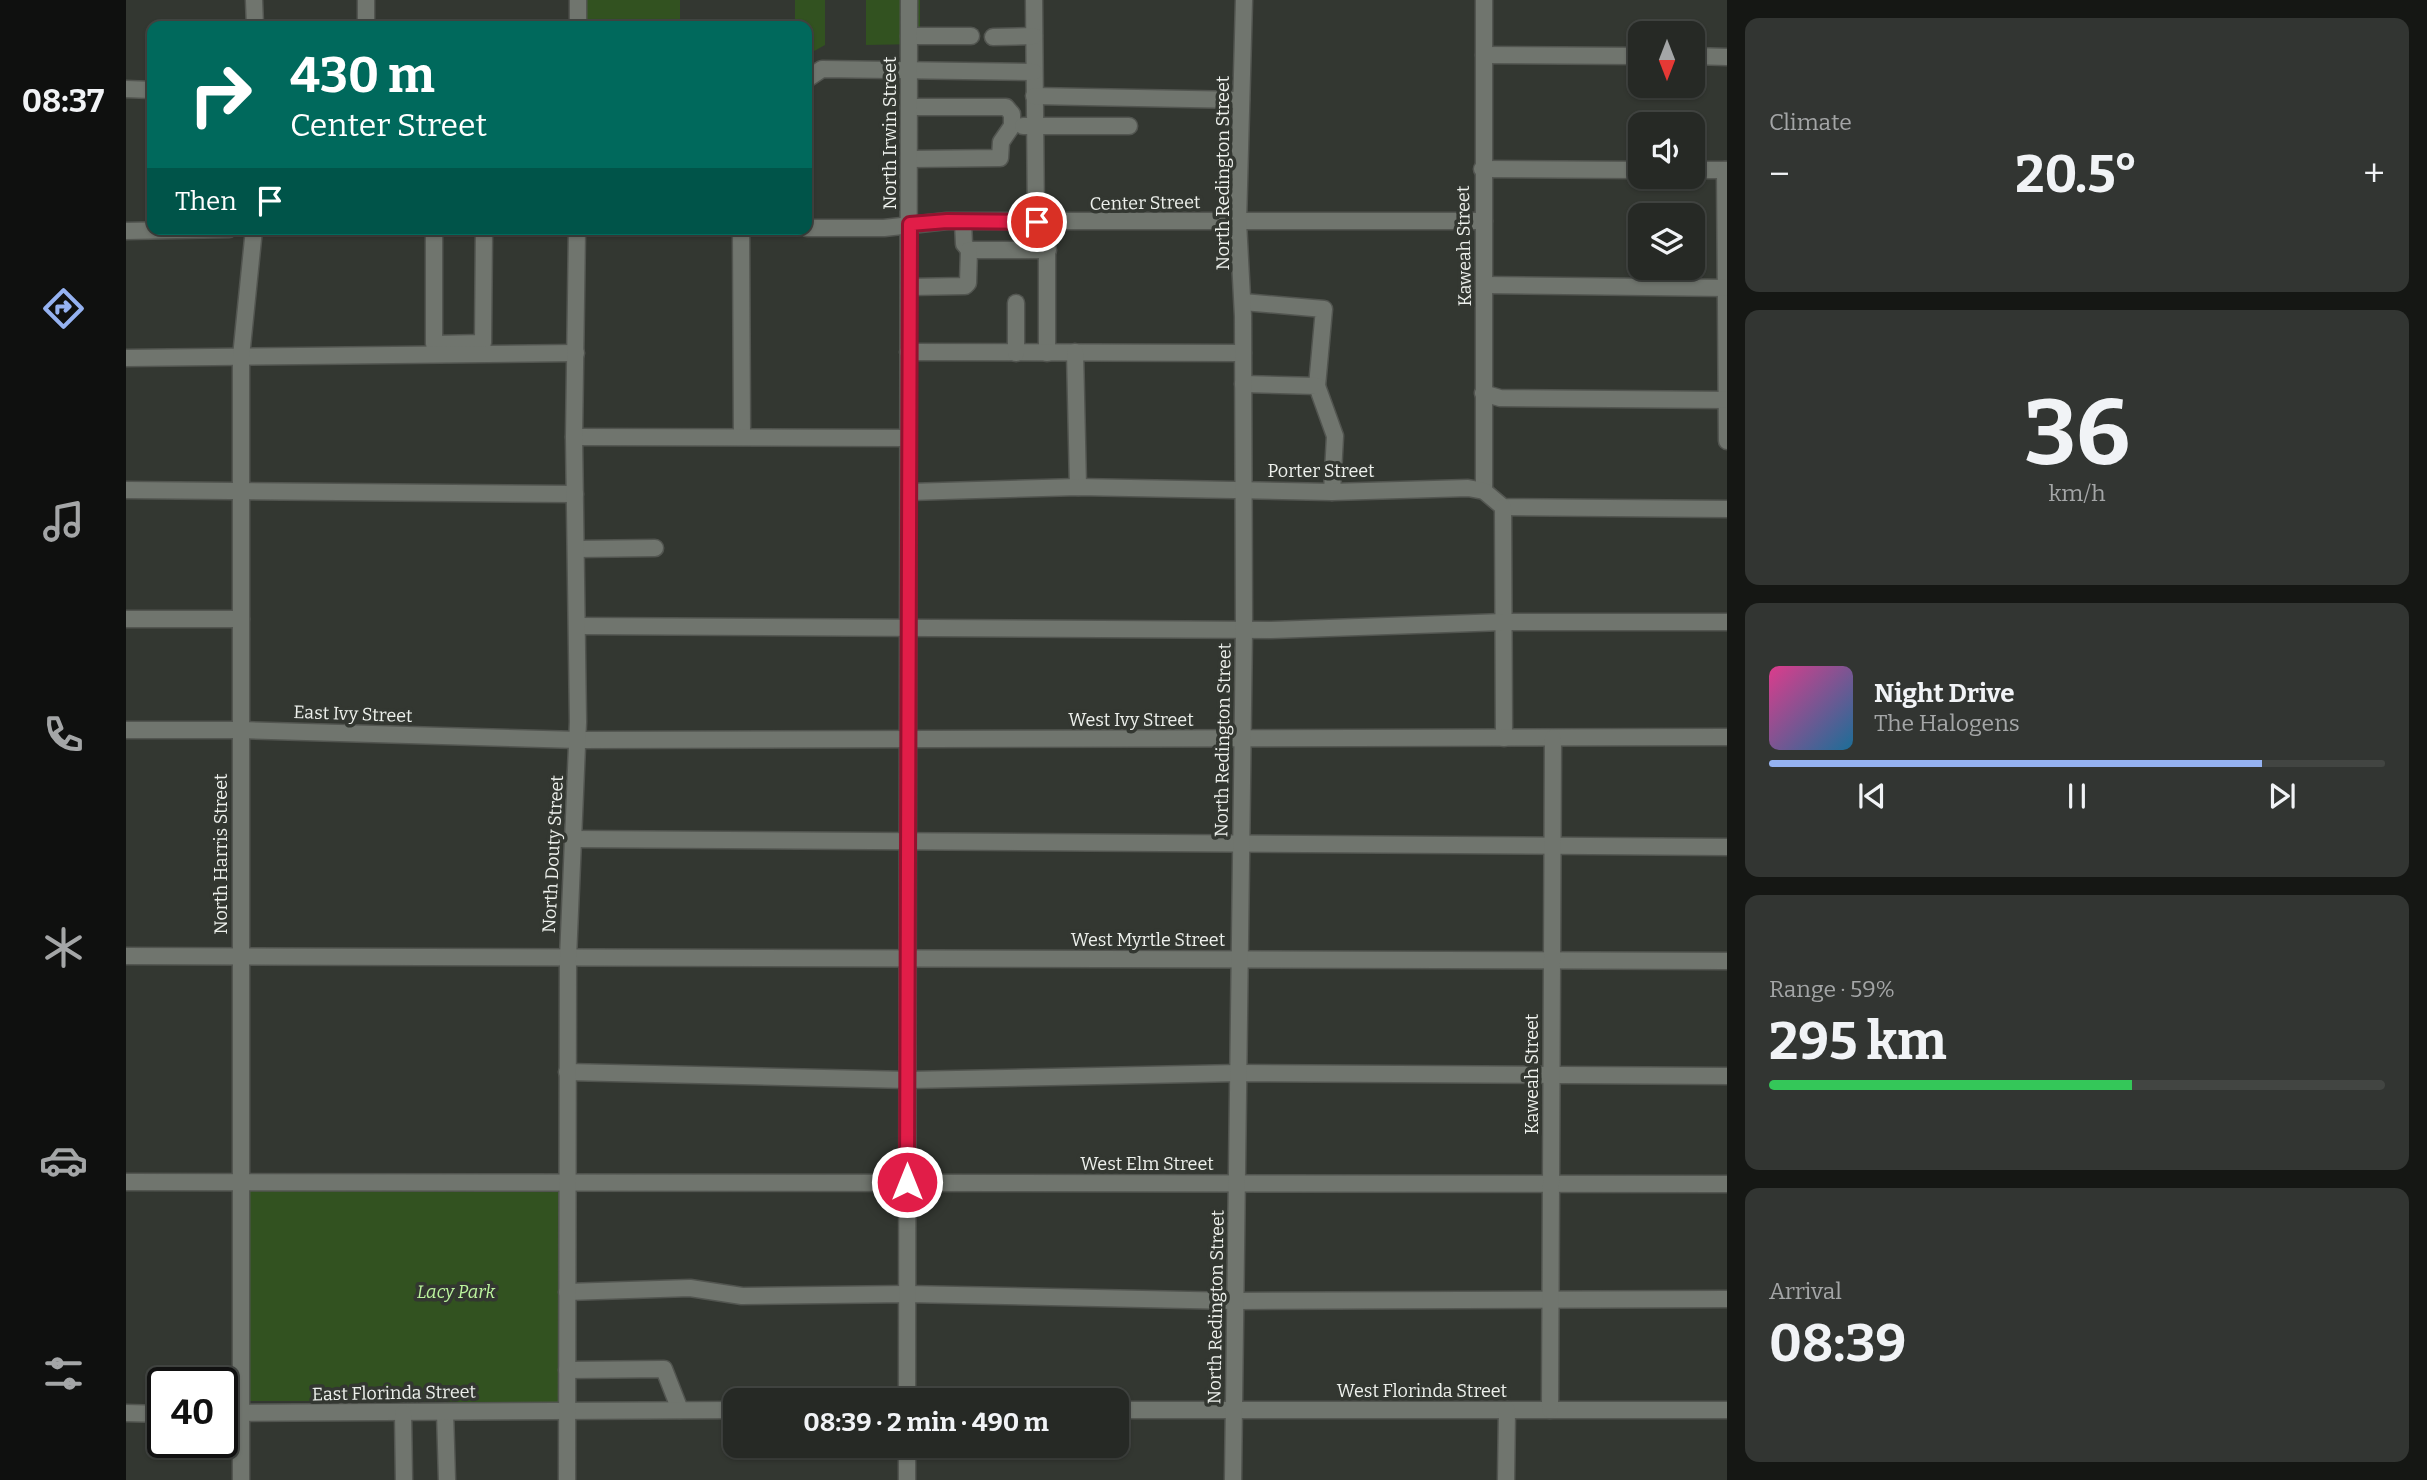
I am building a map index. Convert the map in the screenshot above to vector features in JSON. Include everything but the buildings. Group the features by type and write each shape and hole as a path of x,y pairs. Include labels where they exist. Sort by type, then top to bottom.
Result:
{"street":[{"path":"254,0 255,21"},
{"path":"366,0 366,21"},
{"path":"578,0 578,21"},
{"name":"North Irwin Street","path":"907,1388 909,0"},
{"path":"1034,0 1034,126 1042,222 1048,250 1048,353"},
{"name":"North Redington Street","path":"1233,1480 1244,629 1243,302 1238,222 1244,0"},
{"name":"Kaweah Street","path":"1484,0 1484,491"},
{"path":"909,36 971,36"},
{"path":"993,37 1034,36"},
{"path":"1484,55 1628,56"},
{"path":"1705,56 1727,57"},
{"path":"812,76 822,69 1034,72"},
{"path":"126,89 147,90"},
{"path":"1034,96 1241,100"},
{"path":"909,107 1006,107 1013,114 1013,126 1001,142 1000,158 909,159"},
{"path":"1013,126 1129,126"},
{"path":"1482,169 1628,170"},
{"path":"1705,170 1726,170 1727,441"},
{"name":"Center Street","path":"812,228 884,228 963,222 1484,221"},
{"path":"908,287 968,284 969,250 964,244 963,222"},
{"path":"126,231 147,231"},
{"name":"North Harris Street","path":"241,1480 241,357 253,235"},
{"path":"433,235 434,344 483,343 484,235"},
{"name":"North Douty Street","path":"567,1480 568,958 578,740 574,438 577,235"},
{"path":"741,235 741,437"},
{"path":"969,250 1048,250"},
{"path":"1486,285 1727,288"},
{"path":"1243,302 1324,309 1317,386 1335,436 1332,492"},
{"path":"1016,303 1016,353"},
{"path":"908,352 1243,353"},
{"path":"1075,352 1078,487"},
{"path":"126,358 576,353"},
{"path":"1243,384 1317,386"},
{"path":"1483,393 1500,398 1727,400"},
{"path":"574,438 907,438"},
{"name":"Porter Street","path":"908,492 1078,487 1332,492 1468,488 1484,491"},
{"path":"126,490 575,494"},
{"path":"1484,491 1503,507 1727,509"},
{"path":"1503,507 1504,738"},
{"path":"577,549 654,548"},
{"path":"126,619 241,619"},
{"path":"578,626 1244,629 1504,622 1727,622"},
{"name":"East Ivy Street","path":"126,730 241,730 578,740"},
{"name":"West Ivy Street","path":"578,740 1727,737"},
{"name":"Kaweah Street","path":"1550,1410 1553,738"},
{"path":"573,839 1727,847"},
{"name":"West Myrtle Street","path":"126,956 1727,961"},
{"path":"567,1072 908,1080 1238,1073 1727,1076"},
{"name":"West Elm Street","path":"126,1182 1727,1184"},
{"path":"567,1292 690,1288 742,1296 907,1294 1236,1301 1727,1300"},
{"path":"567,1370 664,1369 680,1410"},
{"path":"567,1410 723,1410"},
{"name":"East Florinda Street","path":"241,1413 567,1410"},
{"name":"West Florinda Street","path":"1129,1410 1727,1410"},
{"path":"1506,1480 1507,1410"},
{"path":"445,1412 447,1480"},
{"path":"126,1413 147,1413"},
{"path":"403,1413 404,1480"},
{"path":"907,1458 907,1480"}],"green space":[{"path":"578,0 680,0 680,21 578,21"},
{"path":"795,0 825,0 825,45 812,52 812,21 795,21"},
{"path":"866,0 920,0 920,44 866,45"},
{"name":"Lacy Park","path":"567,1182 567,1410 445,1401 240,1401 239,1183"}],"route":[{"path":"907,1182 907,438 910,224 947,221 1037,222"}]}
